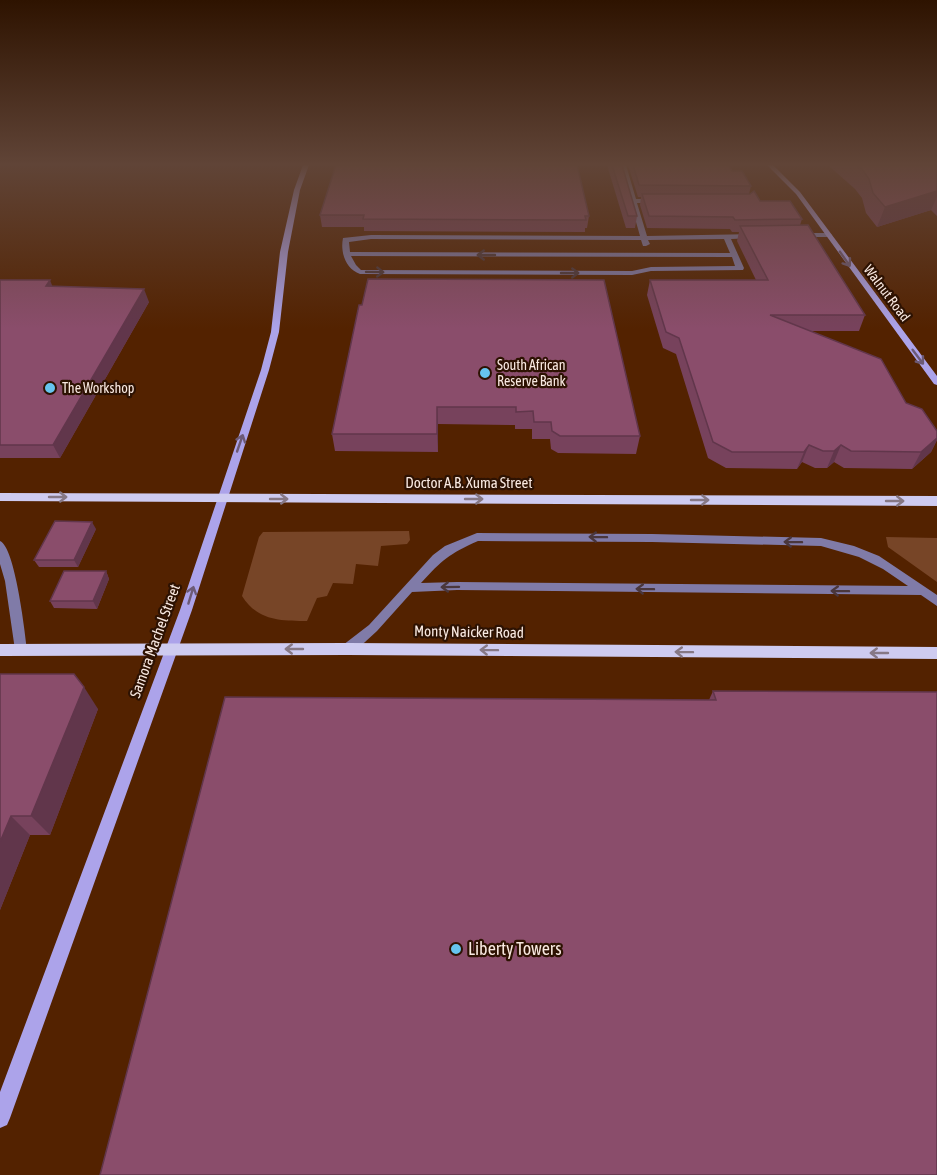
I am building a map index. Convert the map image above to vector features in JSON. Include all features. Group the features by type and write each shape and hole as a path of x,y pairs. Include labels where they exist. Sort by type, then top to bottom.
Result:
{"main road":[{"name":"Samora Machel Street","path":"0,1118 172,651 270,351 275,332 291,220"},
{"name":"Walnut Road","path":"817,220 937,382"},
{"name":"Doctor A.B. Xuma Street","path":"0,497 937,501"},
{"name":"Monty Naicker Road","path":"0,651 348,649 937,654"}],"lane":[{"path":"639,220 651,269"},
{"path":"794,235 828,235"},
{"path":"726,236 740,266 733,269 651,269 632,273 360,272 354,270 350,265 345,243 346,240 353,238 644,238 726,236 760,236"},
{"path":"348,255 735,255"},
{"path":"348,649 373,628 437,558 449,549 477,537 821,542 844,546 871,555 937,601"},
{"path":"0,545 5,581 21,650"},
{"path":"409,588 457,586 922,591"}],"shaded area":[{"path":"409,531 410,540 407,544 381,546 378,566 356,564 353,584 333,583 327,596 317,598 307,621 279,620 262,615 242,596 259,537 263,532"},
{"path":"886,537 937,538 937,582 888,547"}],"building":[{"path":"808,225 865,315 770,315 881,359 906,403 922,409 937,431 937,438 921,452 851,451 841,445 834,451 823,451 809,445 804,452 732,452 713,442 679,338 666,332 650,280 768,280 740,226"},
{"name":"South African Reserve Bank","path":"368,279 604,280 640,436 560,436 552,431 551,422 534,422 533,411 516,412 516,407 437,407 437,434 332,434 359,305 362,305"},
{"name":"The Workshop","path":"0,280 50,280 46,286 144,289 53,445 0,445"},
{"path":"55,521 92,522 74,560 34,560"},
{"path":"64,571 106,571 93,601 50,601"},
{"path":"0,674 74,674 84,687 31,816 11,816 0,842"},
{"name":"Liberty Towers","path":"713,691 937,692 937,1175 100,1175 225,697 716,700"}],"place":[{"name":"South African Reserve Bank","path":"485,373"},
{"name":"The Workshop","path":"50,388"},
{"name":"Liberty Towers","path":"456,949"}]}
